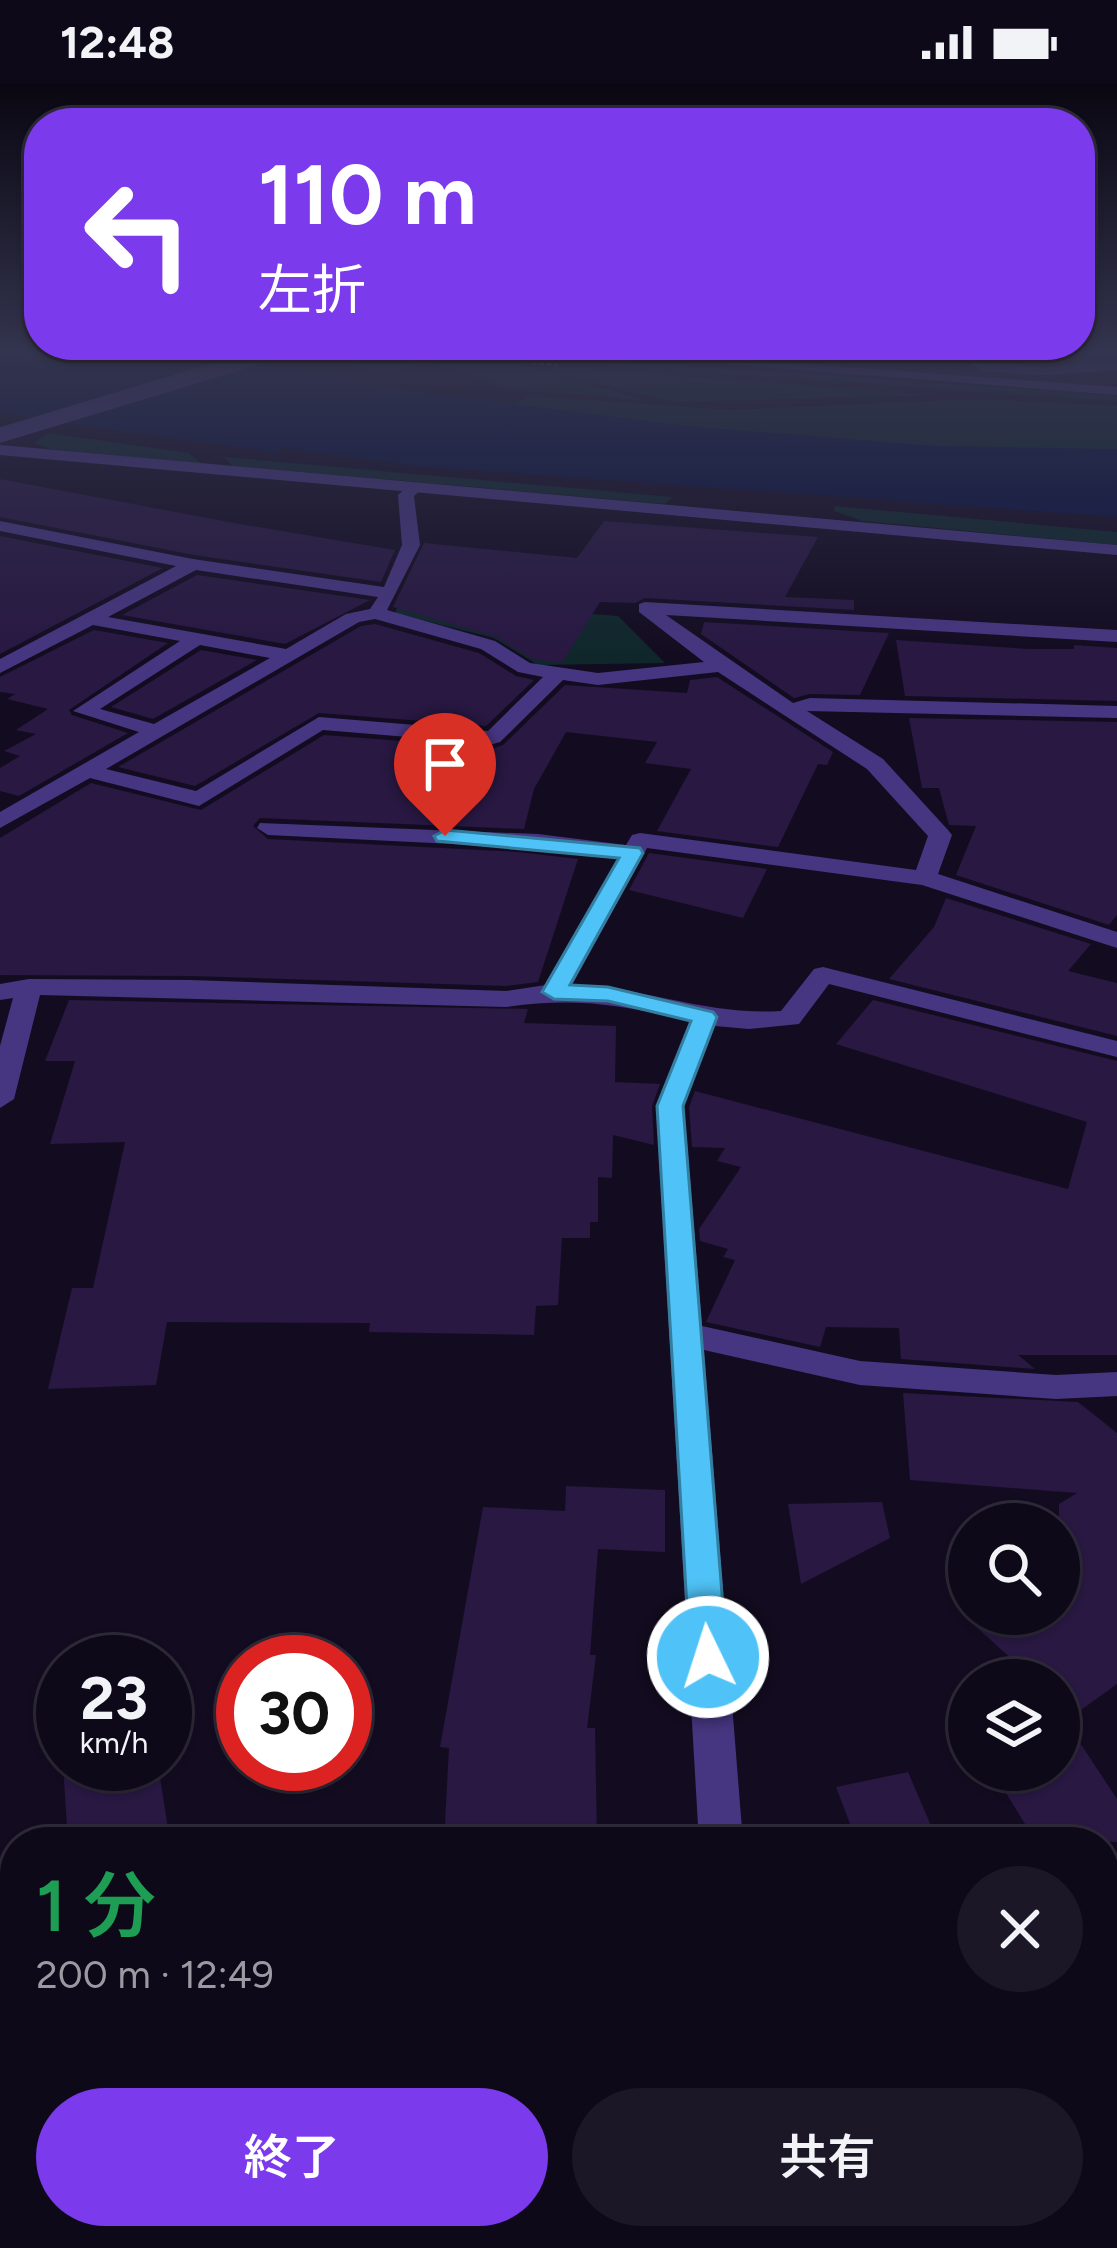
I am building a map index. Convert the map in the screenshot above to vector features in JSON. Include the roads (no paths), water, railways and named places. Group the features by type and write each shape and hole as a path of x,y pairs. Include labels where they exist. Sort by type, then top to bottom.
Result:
{"street":[{"path":"34,453 1117,550"},
{"path":"376,614 411,545 406,495 416,487"},
{"path":"0,526 193,564 390,593"},
{"path":"0,546 34,531"},
{"path":"0,667 193,564"},
{"path":"925,878 940,835 875,764 722,666 645,608 1117,636"},
{"path":"0,821 353,618 376,614 488,645 525,668 598,679 722,666"},
{"path":"90,619 288,655"},
{"path":"157,730 83,711 198,638"},
{"path":"86,771 199,799 319,723 493,738 558,673"},
{"path":"790,710 810,704 1117,712"},
{"path":"268,827 538,841 633,853"},
{"path":"554,992 640,840 925,878 1117,940"},
{"path":"0,992 29,987 506,999 554,992 608,994 748,1022 789,1018 823,975 1117,1049"},
{"path":"0,1099 29,987"},
{"path":"705,1017 670,1106 720,1827"},
{"path":"686,1334 860,1372 1056,1387 1117,1384"}]}
